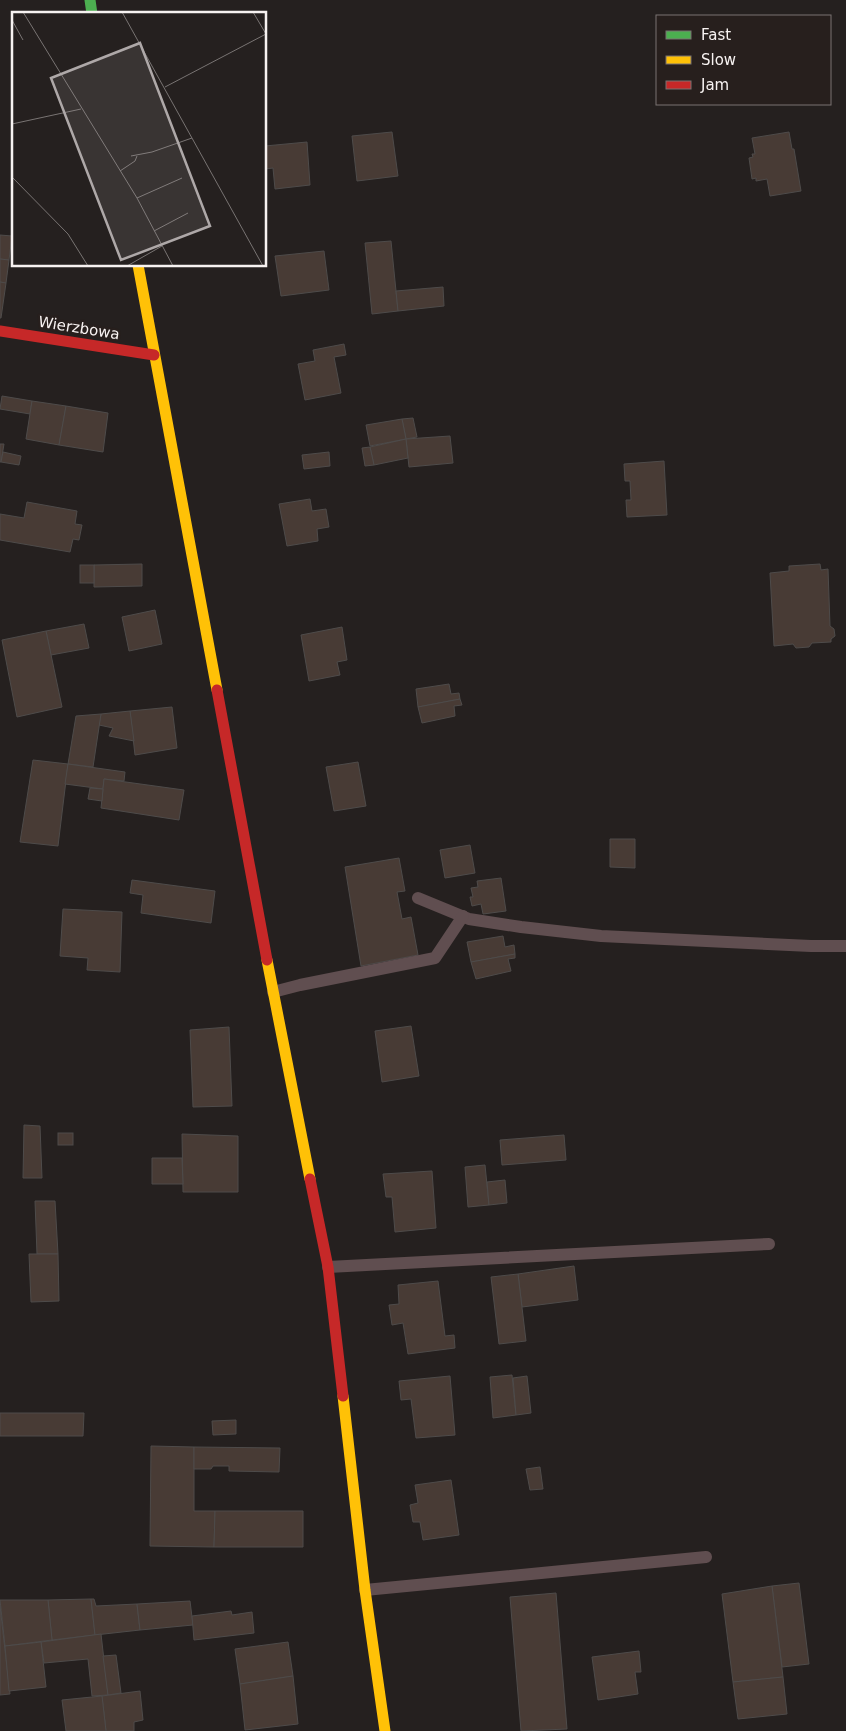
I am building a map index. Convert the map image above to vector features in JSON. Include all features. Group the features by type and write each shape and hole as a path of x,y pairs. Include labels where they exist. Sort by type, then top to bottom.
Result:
{"main road":[{"path":"138,266 273,992 328,1267 365,1590 385,1731"},
{"name":"Wierzbowa","path":"0,332 154,355"}],"lane":[{"path":"418,898 469,919 601,936 846,946"},
{"path":"273,992 435,958 463,916"},
{"path":"328,1267 768,1244"},
{"path":"365,1590 706,1557"}],"building":[{"path":"392,132 398,176 357,181 352,136"},
{"path":"789,132 792,149 794,149 801,191 770,196 767,179 756,181 756,178 752,179 749,158 753,157 752,154 755,154 752,138"},
{"path":"307,142 310,185 275,189 273,168 266,169 266,146"},
{"path":"0,235 12,236 9,260 0,259"},
{"path":"391,241 398,311 372,314 365,243"},
{"path":"324,251 329,290 281,296 275,256"},
{"path":"0,259 9,260 6,283 0,282"},
{"path":"0,282 6,283 1,318 0,318"},
{"path":"443,287 444,306 398,311 396,291"},
{"path":"344,344 346,355 334,357 341,393 305,400 298,364 315,361 313,350"},
{"path":"2,396 32,401 30,414 0,409"},
{"path":"32,401 66,406 59,445 26,439"},
{"path":"66,406 108,413 103,452 59,445"},
{"path":"413,418 417,437 406,439 402,419"},
{"path":"402,419 406,439 370,446 366,425"},
{"path":"450,436 453,463 409,467 406,439"},
{"path":"406,439 408,458 374,465 370,447"},
{"path":"0,444 4,444 1,462 0,462"},
{"path":"370,447 374,465 365,466 362,448"},
{"path":"3,452 21,456 19,465 1,462"},
{"path":"329,452 330,466 304,469 302,455"},
{"path":"664,461 667,515 627,517 626,500 631,500 630,481 625,481 624,464"},
{"path":"310,499 312,511 326,509 329,527 317,529 318,541 287,546 279,504"},
{"path":"27,502 77,511 75,524 82,525 79,540 73,539 70,552 0,540 0,514 24,518"},
{"path":"142,564 142,586 94,587 94,565"},
{"path":"820,564 821,570 828,569 830,626 834,629 835,636 831,639 831,642 812,643 809,647 796,648 793,644 774,646 770,573 789,571 789,566"},
{"path":"80,565 94,565 94,583 80,583"},
{"path":"155,610 162,644 129,651 122,617"},
{"path":"84,624 89,648 51,655 46,631"},
{"path":"342,627 347,660 337,662 340,675 309,681 301,635"},
{"path":"46,631 62,707 17,717 2,640"},
{"path":"449,684 451,694 459,693 460,699 418,707 416,689"},
{"path":"460,699 462,705 454,706 455,716 422,723 418,707"},
{"path":"172,707 177,748 135,755 130,711"},
{"path":"130,711 134,741 109,736 113,728 99,725 101,714"},
{"path":"101,714 93,767 68,764 76,716"},
{"path":"33,760 68,764 58,846 20,842"},
{"path":"358,762 366,806 334,811 326,767"},
{"path":"68,764 125,772 124,781 104,779 103,789 65,784"},
{"path":"104,779 184,790 179,820 101,808"},
{"path":"90,788 103,789 102,801 88,799"},
{"path":"610,839 635,839 635,868 610,867"},
{"path":"470,845 475,873 445,878 440,850"},
{"path":"399,858 405,891 397,892 402,919 411,917 418,955 361,966 345,867"},
{"path":"501,878 506,911 483,914 481,904 472,906 471,888 478,887 477,881"},
{"path":"132,880 215,891 211,923 141,913 143,895 130,893"},
{"path":"63,909 122,912 120,972 87,970 88,958 60,956"},
{"path":"503,936 505,947 514,945 515,954 471,962 467,942"},
{"path":"515,954 515,958 508,959 511,971 476,979 471,962"},
{"path":"411,1026 419,1076 382,1082 375,1031"},
{"path":"229,1027 232,1106 193,1107 190,1030"},
{"path":"24,1125 40,1126 42,1178 23,1178"},
{"path":"58,1133 73,1133 73,1145 58,1145"},
{"path":"182,1134 238,1136 238,1192 183,1192"},
{"path":"564,1135 566,1160 502,1165 500,1140"},
{"path":"152,1158 182,1158 183,1184 152,1184"},
{"path":"485,1165 489,1205 468,1207 465,1167"},
{"path":"432,1171 436,1228 395,1232 392,1197 386,1197 383,1174"},
{"path":"505,1180 507,1203 489,1205 487,1182"},
{"path":"35,1201 55,1201 58,1254 37,1254"},
{"path":"29,1254 58,1254 59,1301 31,1302"},
{"path":"574,1266 578,1300 522,1307 518,1274"},
{"path":"518,1274 526,1341 499,1344 491,1277"},
{"path":"438,1281 445,1336 454,1335 455,1348 408,1354 403,1323 392,1325 389,1305 399,1304 398,1285"},
{"path":"512,1375 516,1415 493,1418 490,1377"},
{"path":"450,1376 455,1435 416,1438 411,1399 401,1400 399,1381"},
{"path":"527,1376 531,1413 516,1415 513,1378"},
{"path":"0,1413 84,1413 83,1436 0,1436"},
{"path":"236,1420 236,1434 213,1435 212,1421"},
{"path":"151,1446 194,1447 194,1511 215,1511 214,1547 150,1546"},
{"path":"194,1447 280,1448 279,1472 229,1471 229,1466 194,1469"},
{"path":"540,1467 543,1489 530,1490 526,1469"},
{"path":"451,1480 459,1535 423,1540 420,1522 413,1522 410,1505 418,1503 415,1485"},
{"path":"215,1511 303,1511 303,1547 214,1547"},
{"path":"799,1583 809,1664 782,1667 772,1586"},
{"path":"772,1586 783,1677 733,1682 722,1594"},
{"path":"556,1593 567,1729 521,1731 510,1597"},
{"path":"91,1599 95,1635 52,1640 48,1600"},
{"path":"91,1599 94,1599 96,1606 137,1604 140,1630 95,1635"},
{"path":"0,1600 48,1600 52,1640 5,1646"},
{"path":"190,1601 193,1625 140,1630 137,1604"},
{"path":"0,1606 10,1694 0,1695"},
{"path":"231,1611 232,1615 252,1612 254,1633 194,1640 192,1616"},
{"path":"101,1634 108,1695 92,1696 88,1659 44,1663 41,1642"},
{"path":"41,1642 46,1687 9,1691 5,1646"},
{"path":"288,1642 293,1676 240,1684 235,1649"},
{"path":"639,1651 641,1672 635,1672 638,1694 598,1700 592,1657"},
{"path":"116,1655 121,1693 108,1695 103,1656"},
{"path":"293,1676 298,1724 245,1730 240,1684"},
{"path":"783,1677 787,1714 738,1719 733,1682"},
{"path":"140,1691 143,1720 134,1722 134,1731 106,1731 102,1696"},
{"path":"102,1696 106,1731 66,1731 62,1700"}],"traffic: fast":[{"path":"90,0 92,12"}],"traffic: slow":[{"path":"138,266 217,690"},
{"path":"267,960 310,1179"},
{"path":"343,1396 365,1590 385,1731"}],"traffic: jam":[{"path":"0,331 154,355"},
{"path":"217,690 267,960"},
{"path":"310,1179 328,1267 343,1396"}]}
